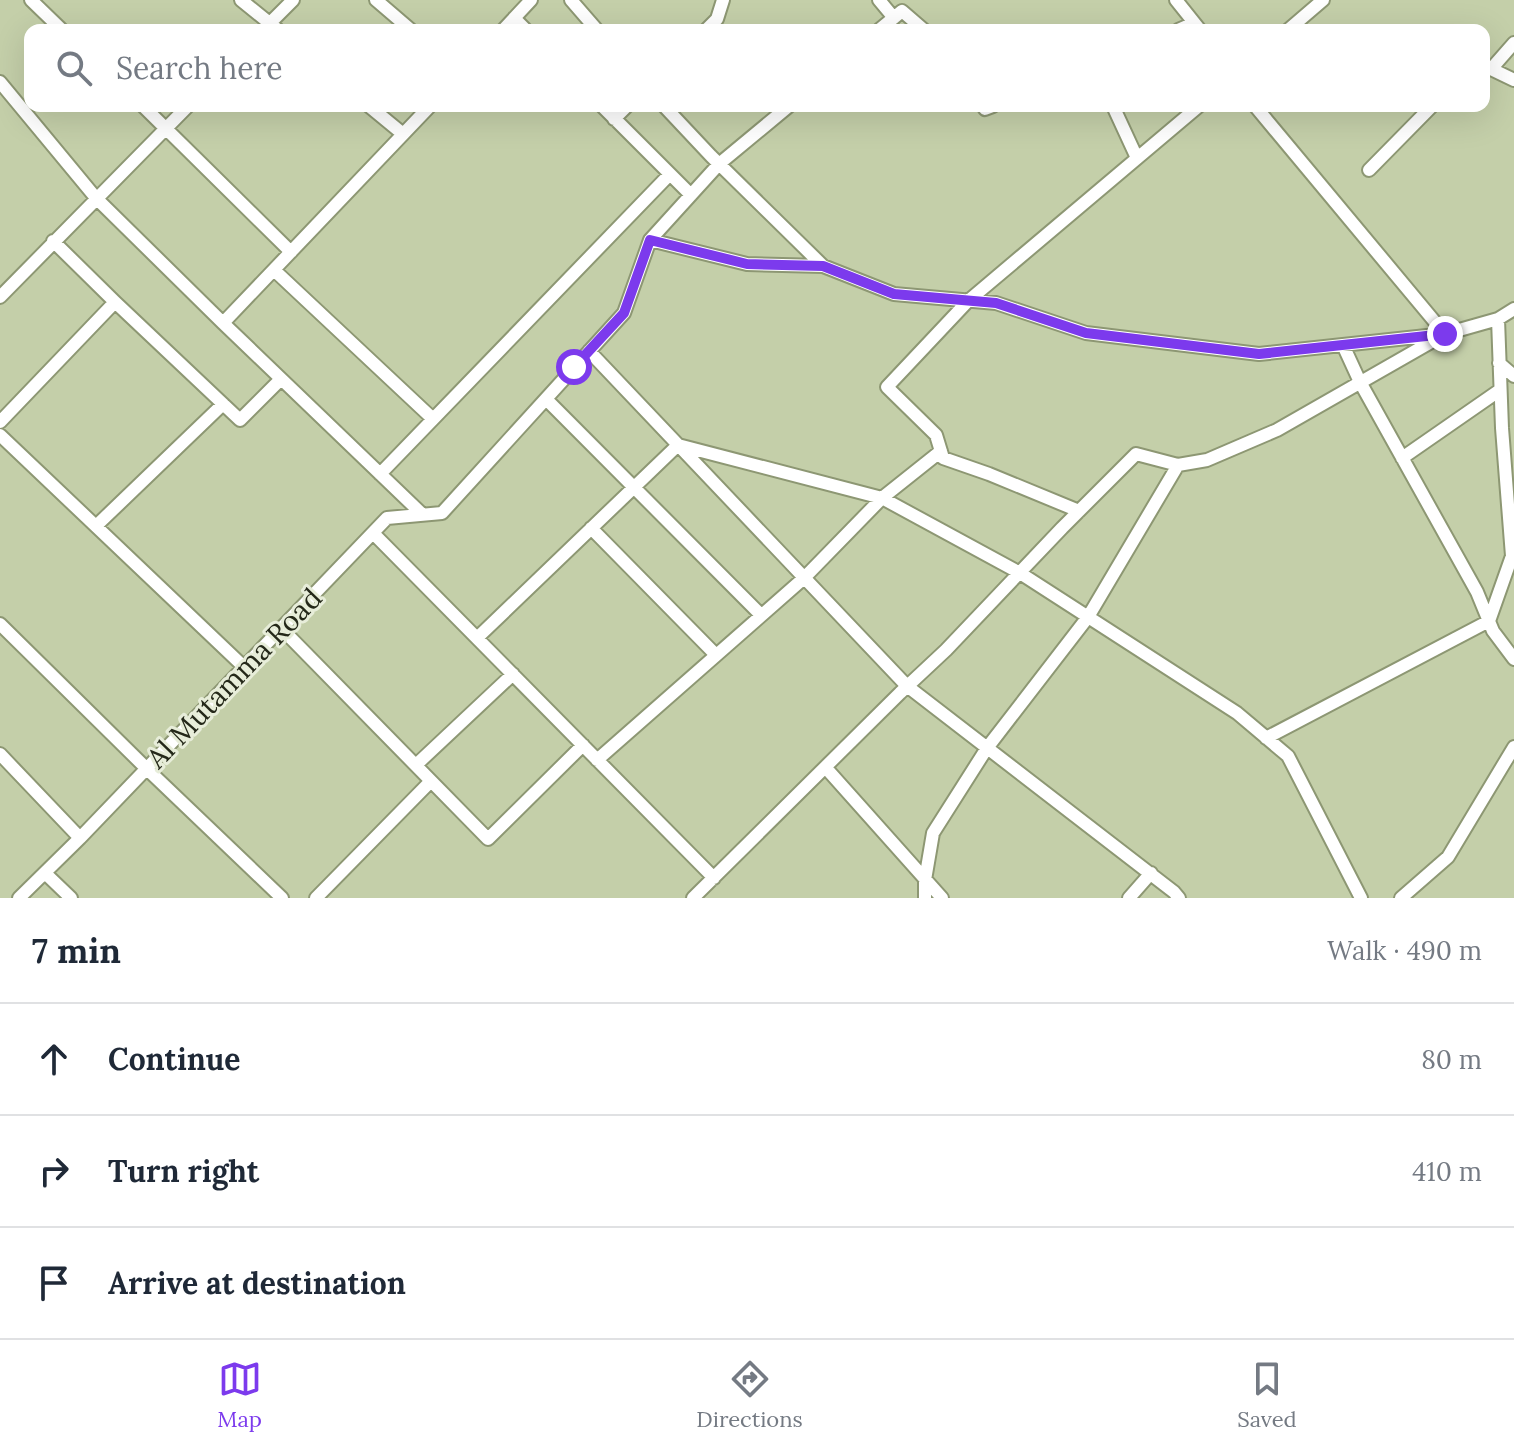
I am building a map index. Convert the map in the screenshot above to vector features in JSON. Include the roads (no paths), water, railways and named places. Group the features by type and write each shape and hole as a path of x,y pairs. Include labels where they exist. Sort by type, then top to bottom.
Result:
{"street":[{"path":"31,0 56,24"},
{"path":"241,0 266,24"},
{"path":"273,24 293,0"},
{"path":"376,0 404,24"},
{"path":"508,24 531,0"},
{"path":"571,0 592,24"},
{"path":"712,24 717,19 723,0"},
{"path":"879,0 894,18"},
{"path":"1176,0 1195,24"},
{"path":"1295,24 1323,0"},
{"path":"886,24 902,11 917,24"},
{"path":"514,18 520,24"},
{"path":"1490,65 1514,43"},
{"path":"1490,68 1514,80"},
{"path":"0,82 24,111"},
{"path":"25,112 96,198 423,515 442,513 624,313 650,240 719,164 782,112"},
{"path":"149,112 291,252"},
{"path":"0,297 182,112"},
{"path":"376,112 403,134"},
{"path":"223,323 424,112"},
{"path":"608,112 691,195"},
{"path":"614,119 621,112"},
{"path":"670,112 823,266"},
{"path":"1116,112 1137,158"},
{"path":"1079,511 943,458 936,435 887,387 968,301 1192,112"},
{"path":"1260,112 1445,334"},
{"path":"1369,170 1426,112"},
{"path":"380,474 670,174"},
{"path":"650,240 747,264 823,266 894,294 996,303 1086,333 1259,354 1445,334 1498,319 1514,309"},
{"path":"53,241 240,420 281,379"},
{"path":"274,270 433,419"},
{"path":"0,422 115,302"},
{"path":"1266,738 1489,621 1512,556 1498,319"},
{"path":"693,898 946,650 1136,454 1178,465 1207,460 1277,430 1445,334"},
{"path":"1343,345 1360,382 1477,592 1493,631 1514,659"},
{"path":"589,351 907,686 1151,873 1179,898"},
{"path":"1499,363 1514,376"},
{"path":"1402,458 1500,390"},
{"path":"546,399 761,615"},
{"path":"96,526 223,404"},
{"path":"0,435 244,667"},
{"path":"477,638 678,445"},
{"path":"678,445 882,498 1020,573 1237,713 1288,756 1361,898"},
{"path":"597,760 804,578 882,498 941,451"},
{"path":"925,898 933,833 987,748 1088,617 1178,465"},
{"name":"Al Mutamma Road","path":"19,898 387,518 423,515"},
{"path":"591,528 716,655"},
{"path":"373,533 714,878"},
{"path":"0,624 282,898"},
{"path":"281,628 488,839 583,745"},
{"path":"416,765 513,674"},
{"path":"1401,898 1448,857 1514,747"},
{"path":"0,754 80,838"},
{"path":"826,768 942,898"},
{"path":"316,898 431,781"},
{"path":"45,873 71,898"},
{"path":"1129,898 1151,873"}]}
